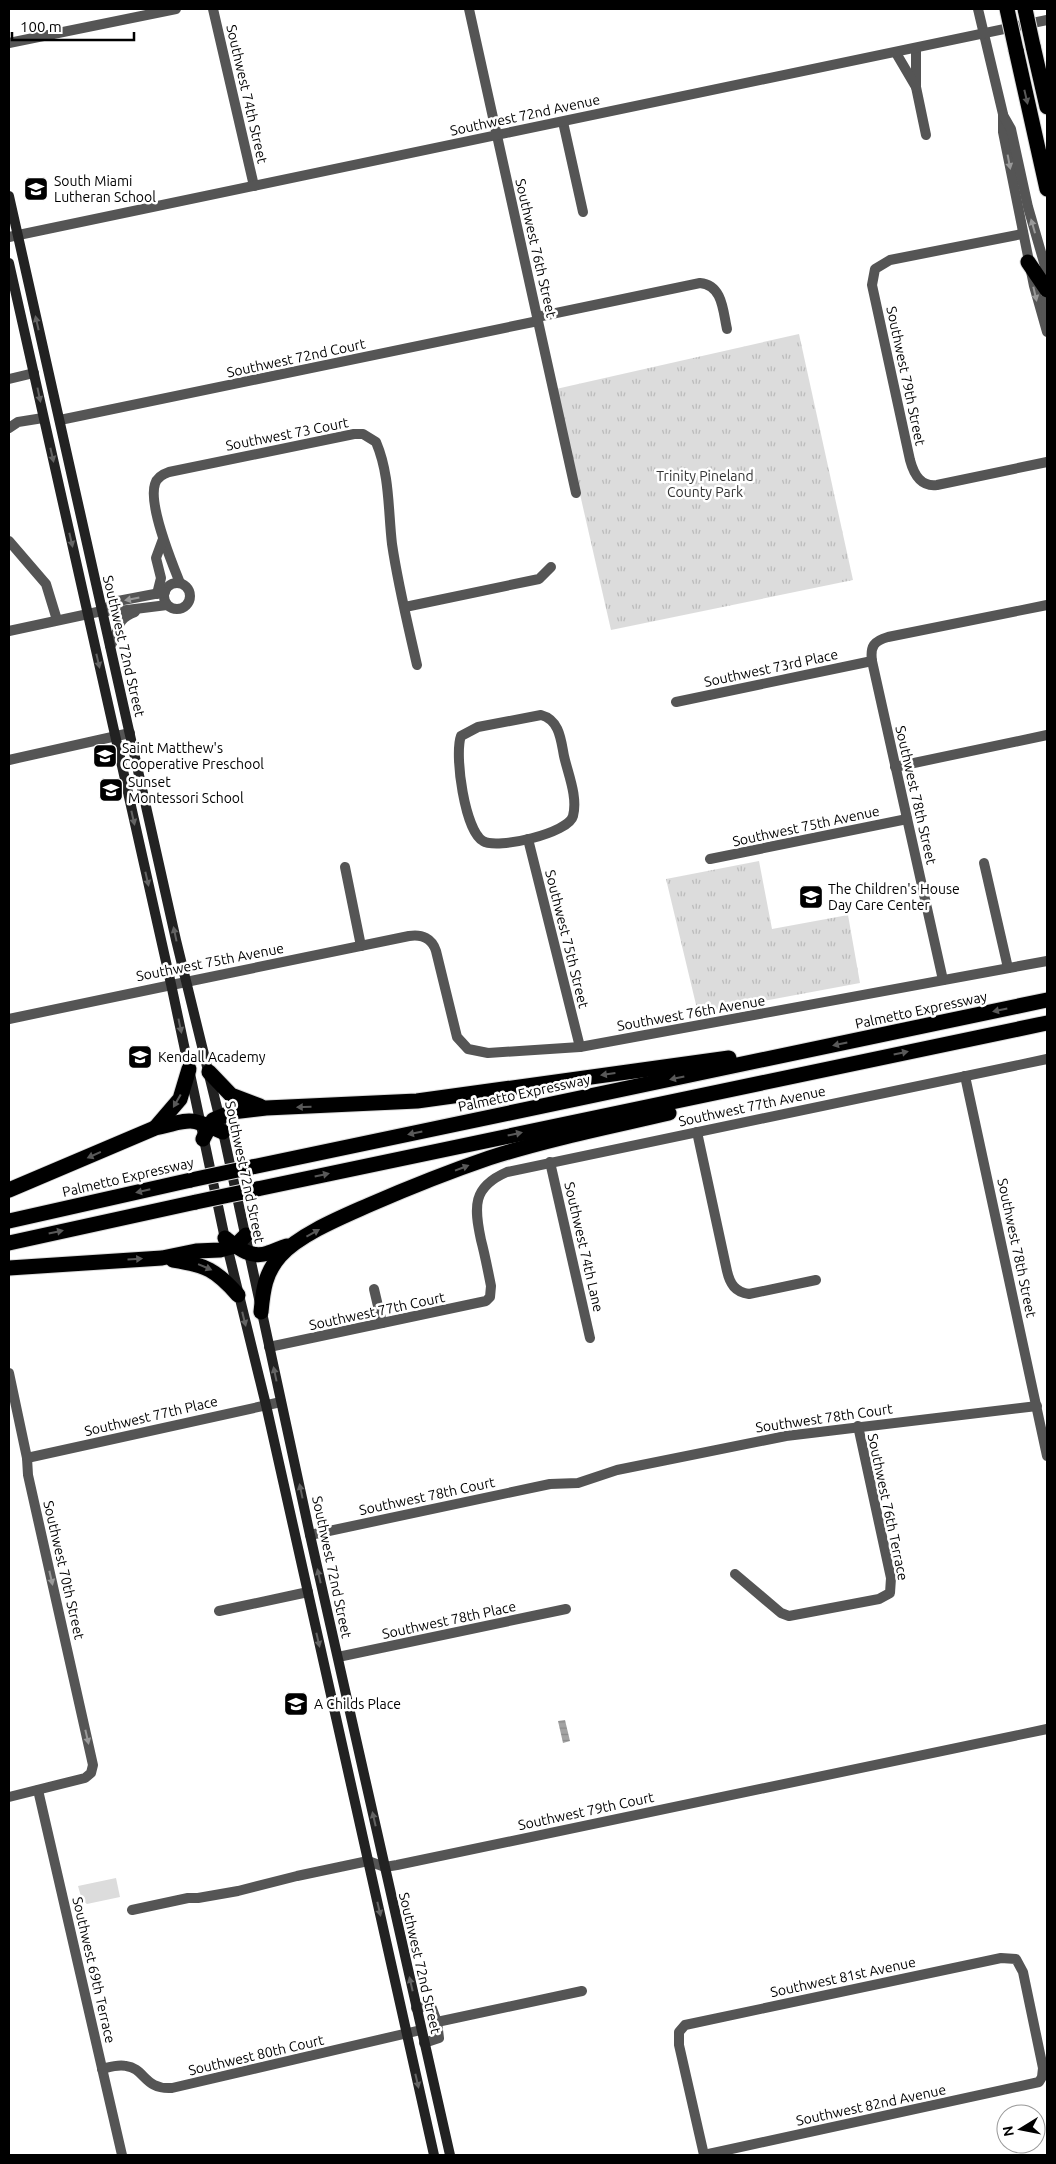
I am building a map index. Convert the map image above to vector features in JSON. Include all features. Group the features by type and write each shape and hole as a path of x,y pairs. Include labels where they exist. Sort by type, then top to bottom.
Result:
{"highway":[{"path":"1007,9 1047,189"},
{"path":"1025,9 1047,107"},
{"path":"1028,262 1047,290"},
{"name":"Palmetto Expressway","path":"9,1221 252,1167 1047,1000"},
{"path":"9,1243 1047,1023"},
{"path":"208,1125 266,1108 358,1105 424,1100 728,1058 742,1064"},
{"path":"155,1128 180,1099 189,1069"},
{"path":"209,1072 231,1095 266,1108"},
{"path":"9,1268 162,1258 233,1242 249,1254 265,1254 291,1246 352,1213 489,1158 537,1144 712,1102 750,1086"},
{"path":"9,1190 155,1128 184,1120 208,1125 223,1132"},
{"path":"261,1312 263,1286 267,1276 280,1256 291,1246"},
{"path":"162,1258 206,1266 222,1277 238,1295"}],"main road":[{"name":"Southwest 72nd Street","path":"9,196 13,236 60,420 186,982 209,1072 208,1125"},
{"name":"Southwest 72nd Street","path":"9,263 189,1069 208,1125 233,1242"},
{"path":"43,418 63,435"},
{"path":"140,846 155,842"},
{"name":"Southwest 72nd Street","path":"223,1132 238,1295 266,1405 434,2155"},
{"name":"Southwest 72nd Street","path":"249,1254 310,1535 450,2155"},
{"path":"252,1351 269,1347"},
{"path":"295,1538 310,1535"}],"street":[{"path":"9,43 176,9"},
{"name":"Southwest 74th Street","path":"213,9 254,186"},
{"name":"Southwest 76th Street","path":"469,9 576,493"},
{"path":"978,9 1003,114 1011,129 1028,207 1047,272"},
{"name":"Southwest 72nd Avenue","path":"13,236 916,49 1047,20"},
{"path":"916,49 918,70 916,88"},
{"path":"896,53 916,88 926,134"},
{"path":"907,72 918,70"},
{"path":"1003,114 1002,132 1022,234 1040,312 1046,329"},
{"path":"564,122 583,212"},
{"name":"Southwest 79th Street","path":"1022,234 890,260 879,265 873,272 874,296 910,460 916,475 922,482 937,485 1047,462"},
{"name":"Southwest 72nd Court","path":"60,420 694,284 707,284 715,289 719,296 727,329"},
{"path":"1046,329 1047,296"},
{"path":"9,379 34,373"},
{"path":"9,428 18,422 43,418"},
{"name":"Southwest 73 Court","path":"180,583 163,539 154,489 158,478 164,474 354,434 363,434 376,442 379,449 388,488 392,544 405,607"},
{"path":"163,539 156,556 161,578 161,593 167,605"},
{"path":"9,541 46,584 57,620"},
{"path":"156,556 170,554"},
{"path":"417,665 405,607 539,579 550,567"},
{"path":"9,631 102,611 140,609 167,605 177,609 184,607 189,602 189,591 180,583 171,585 161,593 118,602 102,611"},
{"name":"Southwest 78th Street","path":"943,980 872,661 873,645 888,637 1047,605"},
{"path":"110,646 116,639 117,628 121,621 140,609"},
{"name":"Southwest 73rd Place","path":"676,702 872,661"},
{"path":"531,716 545,716 554,724 559,733 573,795 573,815 564,827 528,838 491,844 485,843 476,836 471,824 459,769 460,738 464,733 478,727 531,716"},
{"path":"9,760 130,733"},
{"path":"896,767 1047,735"},
{"name":"Southwest 75th Avenue","path":"710,859 907,819"},
{"name":"Southwest 75th Street","path":"528,838 580,1047"},
{"path":"984,863 1008,968"},
{"path":"345,867 361,946"},
{"name":"Southwest 75th Avenue","path":"9,1019 171,984 418,935"},
{"name":"Southwest 76th Avenue","path":"418,935 425,937 434,944 457,1037 466,1048 478,1052 493,1053 580,1047 1047,961"},
{"name":"Southwest 77th Avenue","path":"490,1297 491,1286 478,1222 477,1202 481,1191 495,1178 513,1170 1047,1059"},
{"name":"Southwest 78th Street","path":"966,1076 1047,1456"},
{"path":"697,1132 728,1276 733,1286 740,1292 753,1293 816,1280"},
{"name":"Southwest 74th Lane","path":"550,1162 590,1338"},
{"path":"374,1289 382,1324"},
{"name":"Southwest 77th Court","path":"269,1347 478,1304 490,1297"},
{"name":"Southwest 70th Street","path":"9,1373 41,1531 92,1756 91,1773 86,1778 38,1790"},
{"name":"Southwest 77th Place","path":"27,1458 281,1402"},
{"name":"Southwest 78th Court","path":"310,1535 550,1484 600,1470 617,1470 774,1438 858,1426 1037,1406"},
{"name":"Southwest 76th Terrace","path":"735,1574 781,1613 789,1616 879,1599 890,1593 890,1578 858,1426"},
{"path":"219,1611 308,1592"},
{"name":"Southwest 78th Place","path":"338,1657 566,1610"},
{"name":"Southwest 79th Court","path":"132,1910 188,1898 238,1891 297,1876 368,1862 385,1867 1047,1729"},
{"path":"9,1797 38,1790"},
{"name":"Southwest 69th Terrace","path":"38,1790 122,2155"},
{"name":"Southwest 81st Avenue","path":"704,2155 680,2049 680,2030 695,2022 1001,1958 1014,1958 1023,1972 1043,2068 1042,2077"},
{"path":"437,2022 582,1991"},
{"path":"416,2008 431,2006 437,2022 439,2038 424,2043"},
{"name":"Southwest 80th Court","path":"102,2069 129,2066 156,2086 172,2088 421,2030"},
{"name":"Southwest 82nd Avenue","path":"704,2155 1029,2085 1039,2082 1042,2077"}],"green space":[{"name":"Trinity Pineland County Park","path":"799,334 853,580 611,630 556,389"},
{"path":"759,861 772,929 848,915 860,983 698,1013 666,879"},
{"path":"116,1878 120,1897 87,1904 82,1900 78,1886"}],"shaded area":[{"path":"565,1720 570,1741 563,1743 558,1721"}],"place":[{"name":"South Miami Lutheran School","path":"36,189"},
{"name":"Saint Matthew's Cooperative Preschool","path":"105,756"},
{"name":"Sunset Montessori School","path":"111,790"},
{"name":"The Children's House Day Care Center","path":"811,897"},
{"name":"Kendall Academy","path":"140,1057"},
{"name":"A Childs Place","path":"296,1704"}]}
